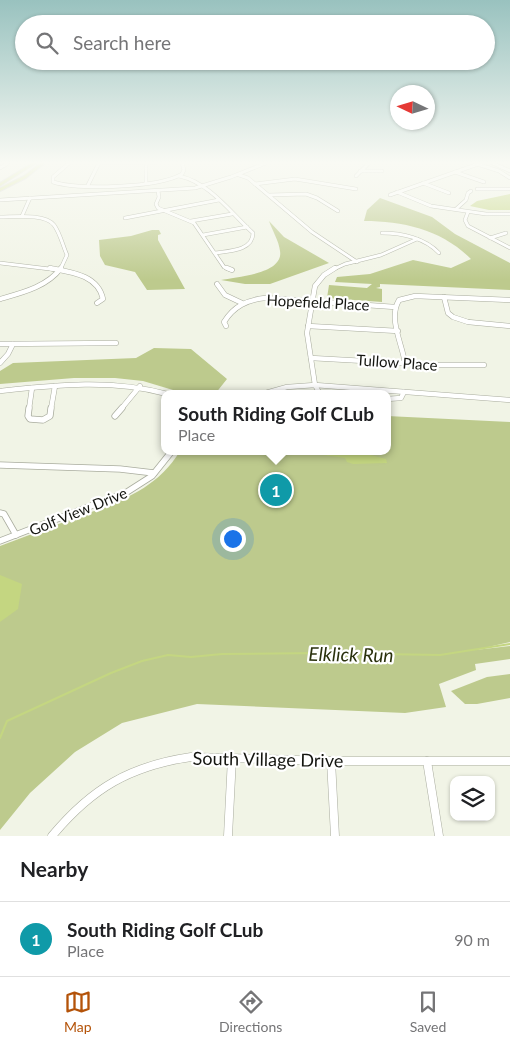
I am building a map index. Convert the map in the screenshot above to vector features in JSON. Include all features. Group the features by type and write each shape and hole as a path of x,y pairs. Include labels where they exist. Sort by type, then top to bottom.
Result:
{"street":[{"path":"22,216 28,202"},
{"path":"157,202 156,205 159,209 196,224 224,267 232,270"},
{"path":"125,218 207,202"},
{"path":"215,253 235,250 249,244 253,235 221,202"},
{"path":"277,202 312,232 357,262"},
{"path":"322,202 338,211"},
{"path":"420,202 468,212 492,215 510,214"},
{"path":"456,209 464,202"},
{"path":"468,212 465,220 468,226 510,248"},
{"path":"190,221 232,214"},
{"path":"0,217 22,216 42,218 54,225 68,255 60,270 47,280 29,290 0,299"},
{"path":"203,235 247,227"},
{"path":"489,238 506,233"},
{"path":"382,234 400,234 417,239 439,252"},
{"path":"317,390 314,385 308,326 315,286 324,275 345,264 381,255 417,239"},
{"path":"502,244 510,242"},
{"path":"0,263 60,270 83,275 97,282 102,289 103,299 96,302"},
{"path":"217,284 225,295 242,303 228,315 224,322 226,326"},
{"path":"405,363 404,348 398,331 395,307 398,301 404,298 444,297 510,300"},
{"path":"444,297 449,314 457,320 510,326"},
{"name":"Hopefield Place","path":"242,303 265,298 395,307"},
{"path":"308,326 398,331"},
{"path":"0,344 116,342"},
{"path":"0,363 8,354 13,344"},
{"name":"Tullow Place","path":"311,358 436,365 484,365"},
{"path":"0,390 107,383 140,386 161,392"},
{"path":"276,390 287,387 314,385 378,390"},
{"path":"32,388 28,416 30,419 39,421 50,416 54,386"},
{"path":"115,416 140,386"},
{"path":"391,391 510,400"},
{"path":"391,399 401,398 404,392"},
{"name":"Golf View Drive","path":"0,541 114,498 136,487 154,473 169,455"},
{"path":"0,465 120,469 154,473"},
{"path":"0,513 4,514 16,535"},
{"name":"South Village Drive","path":"52,836 76,806 99,790 131,771 147,764 169,759 191,757 331,761 510,761"},
{"path":"228,836 232,758"},
{"path":"331,761 335,836"},
{"path":"427,761 439,836"}],"shaded area":[{"path":"376,202 391,202 432,217 455,234 510,263 510,290 380,284 380,287 376,288 382,289 382,302 327,298 329,285 367,288 372,284 335,282 337,277 370,274 413,260 451,268 471,259 448,241 422,229 394,223 364,221 367,210"},
{"path":"476,202 510,202 510,210 489,210 470,206"},
{"path":"269,221 284,237 329,263 270,284 245,284 221,280 258,273 275,265 279,259 280,251"},
{"path":"159,230 161,234 158,235 158,240 185,289 147,290 135,272 105,265 100,256 99,240 131,236"},
{"path":"154,348 191,349 227,379 218,390 173,390 143,381 115,378 74,378 0,384 0,371 13,363 136,358"},
{"path":"391,416 510,422 510,642 475,650 510,646 510,659 475,664 476,670 439,684 446,707 405,713 197,704 122,723 75,752 30,793 0,830 0,546 103,508 133,494 159,476 177,455 391,455"},
{"path":"323,455 371,455 386,459 387,463 353,464 347,462 345,458"},
{"path":"0,575 22,584 18,609 0,622"},
{"path":"510,674 510,698 477,704 465,704 451,691 487,677"}],"building":[{"path":"269,480 287,482 283,500 265,498"}],"waterway":[{"name":"Elklick Run","path":"0,738 7,721 111,673 142,661 168,655 191,657 222,654 320,653 440,655 510,644"}],"place":[{"name":"South Riding Golf CLub","path":"276,490"}]}
